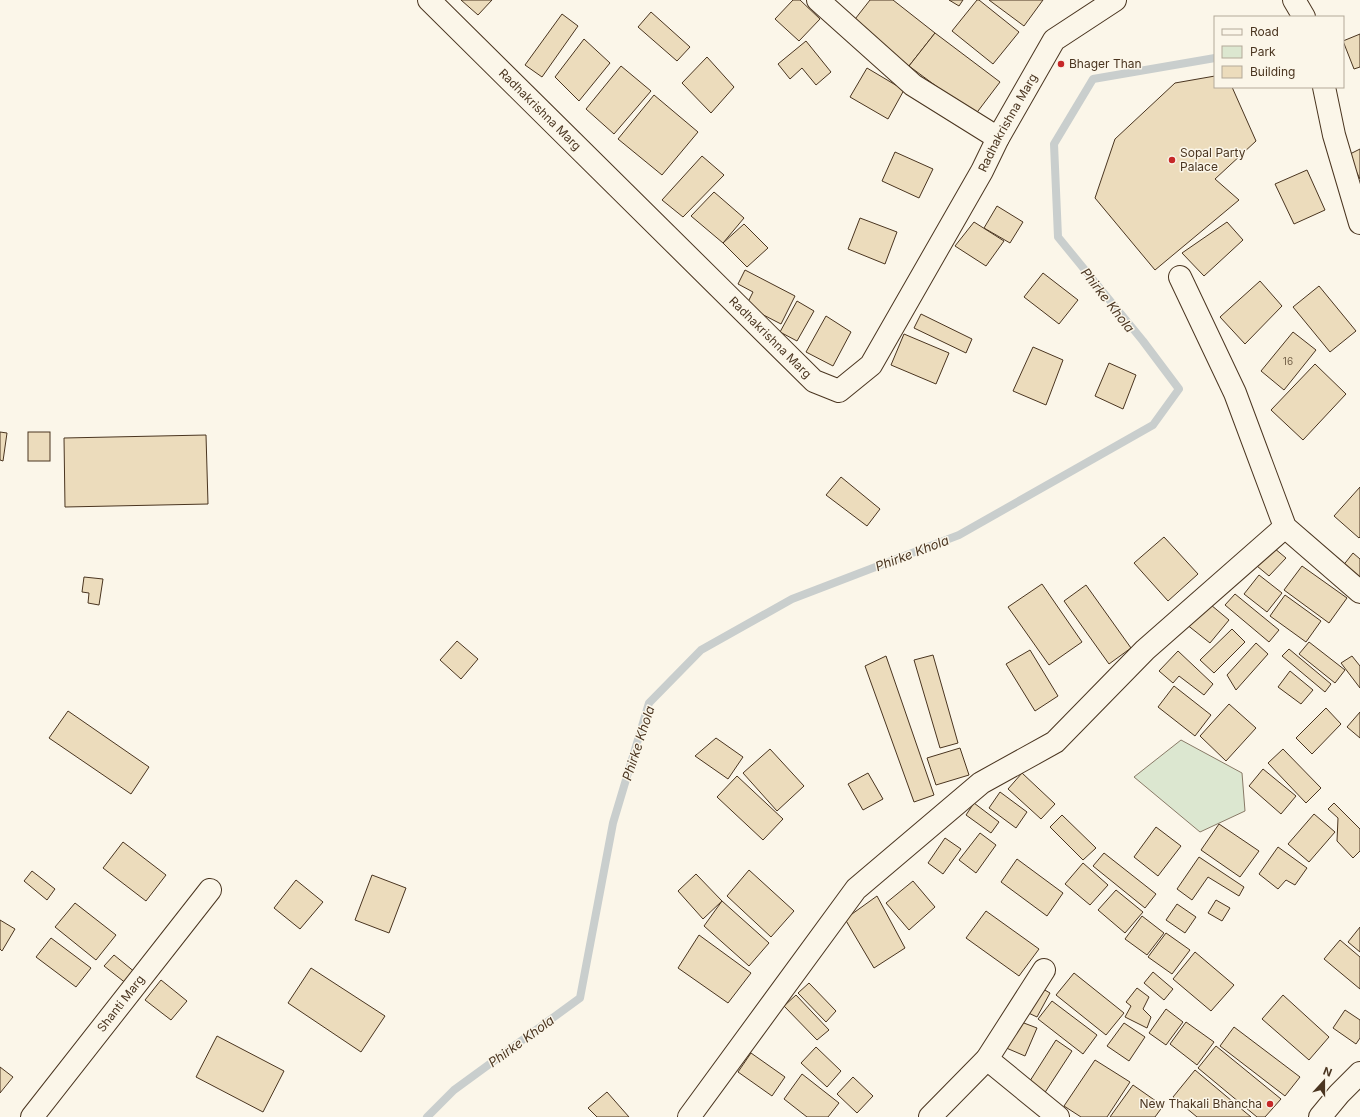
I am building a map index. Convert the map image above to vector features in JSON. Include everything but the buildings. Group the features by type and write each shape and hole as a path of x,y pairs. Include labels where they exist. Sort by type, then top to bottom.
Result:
{"street":[{"name":"Radhakrishna Marg","path":"429,0 814,381 840,391 871,365 982,171 998,138 1054,40 1115,0"},
{"path":"818,0 913,84 998,138"},
{"path":"1294,0 1303,16"},
{"path":"1324,88 1334,134 1360,223"},
{"path":"1180,277 1235,393 1284,527 1360,592"},
{"path":"689,1117 856,889 981,783 1055,742 1145,650 1284,527"},
{"name":"Shanti Marg","path":"32,1117 210,890"},
{"path":"930,1117 987,1059 1044,970"},
{"path":"987,1059 1058,1117"},
{"path":"1320,1117 1339,1094 1360,1073"}],"green space":[{"path":"1181,740 1242,773 1245,811 1200,832 1134,777"}],"waterway":[{"name":"Phirke Khola","path":"427,1117 454,1090 580,998 613,823 649,703 701,650 792,599 959,535 1153,425 1179,389 1143,341 1058,237 1054,144 1093,79 1214,58"}],"place":[{"name":"Bhager Than","path":"1061,64"},
{"name":"Sopal Party Palace","path":"1172,160"},
{"name":"New Thakali Bhancha","path":"1270,1104"}]}
